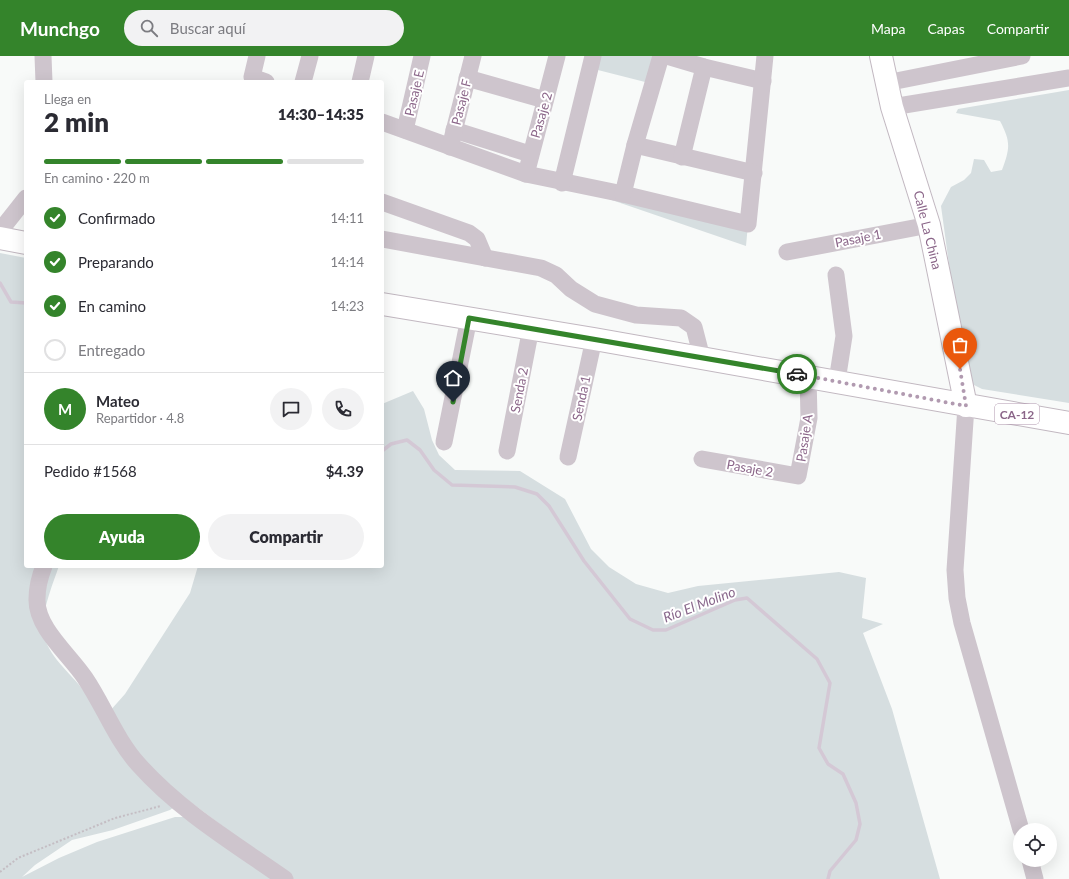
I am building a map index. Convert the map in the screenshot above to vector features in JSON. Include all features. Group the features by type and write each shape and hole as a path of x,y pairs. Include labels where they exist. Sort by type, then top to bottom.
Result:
{"main road":[{"name":"Calle La China","path":"881,56 892,107 928,224 966,406"},
{"path":"0,238 24,243"},
{"name":"CA-12","path":"384,304 837,381 966,406 1069,423"}],"street":[{"path":"43,56 44,80"},
{"path":"257,56 259,79"},
{"path":"304,80 310,56"},
{"path":"360,80 366,56"},
{"name":"Pasaje E","path":"405,130 422,56"},
{"name":"Pasaje F","path":"450,147 473,56"},
{"name":"Pasaje 2","path":"526,174 530,154 557,56"},
{"path":"562,183 593,56"},
{"path":"623,194 635,145 661,56"},
{"path":"667,56 704,67 763,81"},
{"path":"384,123 526,174 562,183 623,194 748,224 765,56"},
{"path":"886,83 1022,56"},
{"path":"682,157 704,67"},
{"path":"467,78 545,100"},
{"path":"892,107 1069,78"},
{"path":"454,130 530,154"},
{"path":"635,145 754,173"},
{"path":"0,231 24,201"},
{"path":"384,203 469,233 477,239 485,258"},
{"name":"Pasaje 1","path":"787,252 928,224"},
{"path":"384,240 541,268 556,275 571,289 595,304 636,315 681,318 694,327 702,358"},
{"path":"836,275 844,336 837,381"},
{"path":"444,442 469,318"},
{"name":"Senda 2","path":"507,451 531,328"},
{"name":"Senda 1","path":"568,457 594,339"},
{"name":"Pasaje A","path":"798,476 809,418 808,376"},
{"path":"966,406 955,570 957,598 962,623 1019,823"},
{"name":"Pasaje 2","path":"702,459 798,476"},
{"path":"44,568 36,600 38,612 45,625 85,677 113,728 138,765 176,802 285,879"},
{"path":"1032,867 1035,879"}],"path":[{"path":"0,872 18,858 115,818 176,802"}],"shaded area":[{"path":"593,56 661,56 653,84 590,68"},
{"path":"1069,90 1069,403 982,389 974,385 969,379 955,308 941,206 951,187 964,180 971,173 974,159 984,160 991,172 1002,170 1007,156 1008,140 1000,121 956,113 958,109"},
{"path":"562,183 748,224 746,246"},
{"path":"0,253 24,258 24,568 58,568 48,598 44,616 43,631 45,640 54,656 84,691 174,807 170,810 113,830 72,840 35,865 22,877 59,858 97,842 175,817 185,817 272,879 0,879"},
{"path":"413,391 424,409 432,440 439,455 455,470 520,471 565,499 591,549 609,567 636,584 668,593 698,586 839,572 866,578 862,618 883,624 863,633 892,709 940,879 293,879 152,773 109,712 125,694 190,593 197,568 384,568 384,403"}],"waterway":[{"name":"Río El Molino","path":"0,283 11,302 24,303"},
{"name":"Río El Molino","path":"384,449 391,444 407,440 420,450 434,470 452,485 515,487 537,494 549,506 584,561 630,619 653,630 666,630 735,600 747,598 817,659 830,683 819,748 828,764 843,774 856,803 860,824 856,840 830,871 828,879"}],"way so far":[{"path":"797,374 966,406 960,369"}],"route":[{"path":"453,402 469,318 797,374"}]}
